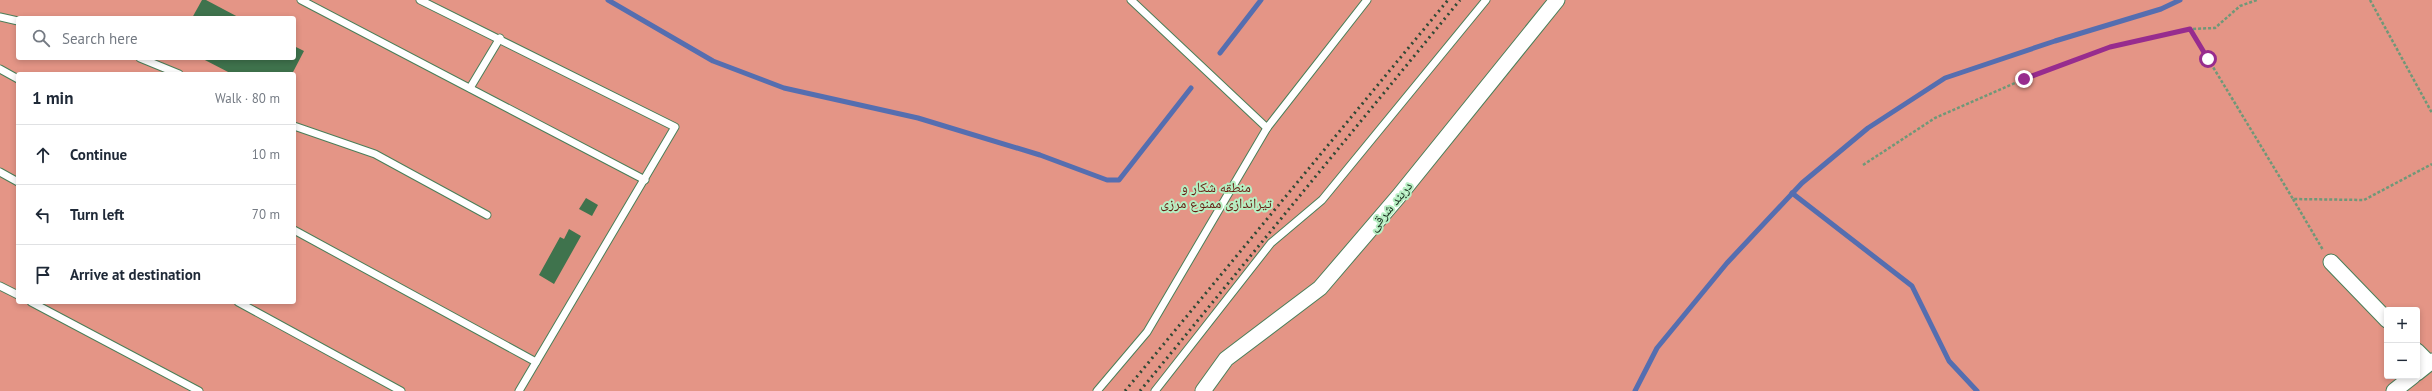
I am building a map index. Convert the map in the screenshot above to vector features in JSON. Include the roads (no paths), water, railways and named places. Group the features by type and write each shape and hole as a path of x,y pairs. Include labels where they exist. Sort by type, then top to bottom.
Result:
{"street":[{"name":"دربند شرقی","path":"1203,391 1226,359 1320,288 1398,197 1557,0"},
{"path":"2331,262 2384,317"},
{"path":"2420,354 2430,362 2420,370"},
{"path":"2394,391 2409,379"}],"lane":[{"path":"301,0 645,180"},
{"path":"420,0 500,38 676,127 519,391"},
{"path":"1131,0 1267,128"},
{"path":"1097,391 1147,332 1267,128 1367,0"},
{"path":"1155,391 1271,243 1322,200 1486,0"},
{"path":"0,17 16,21"},
{"path":"470,88 500,38"},
{"path":"145,60 174,72"},
{"path":"0,69 16,78"},
{"path":"296,127 375,154 487,215"},
{"path":"0,172 16,181"},
{"path":"296,231 536,362"},
{"path":"0,286 16,294"},
{"path":"35,304 199,391"},
{"path":"242,304 401,391"}],"waterway":[{"path":"608,0 713,61 784,88 918,118 1040,155 1107,180 1119,180 1191,88"},
{"path":"1220,53 1261,0"},
{"path":"1635,391 1657,348 1727,263 1802,183 1868,128 1945,78 2055,41 2161,9 2180,0"},
{"path":"1792,193 1912,286 1949,361 1977,391"}],"railway":[{"path":"1125,391 1448,0"},
{"path":"1140,391 1460,0"}],"park label":[{"name":"منطقه شکار و تیراندازی ممنوع مرزی","path":"1216,196"}]}
